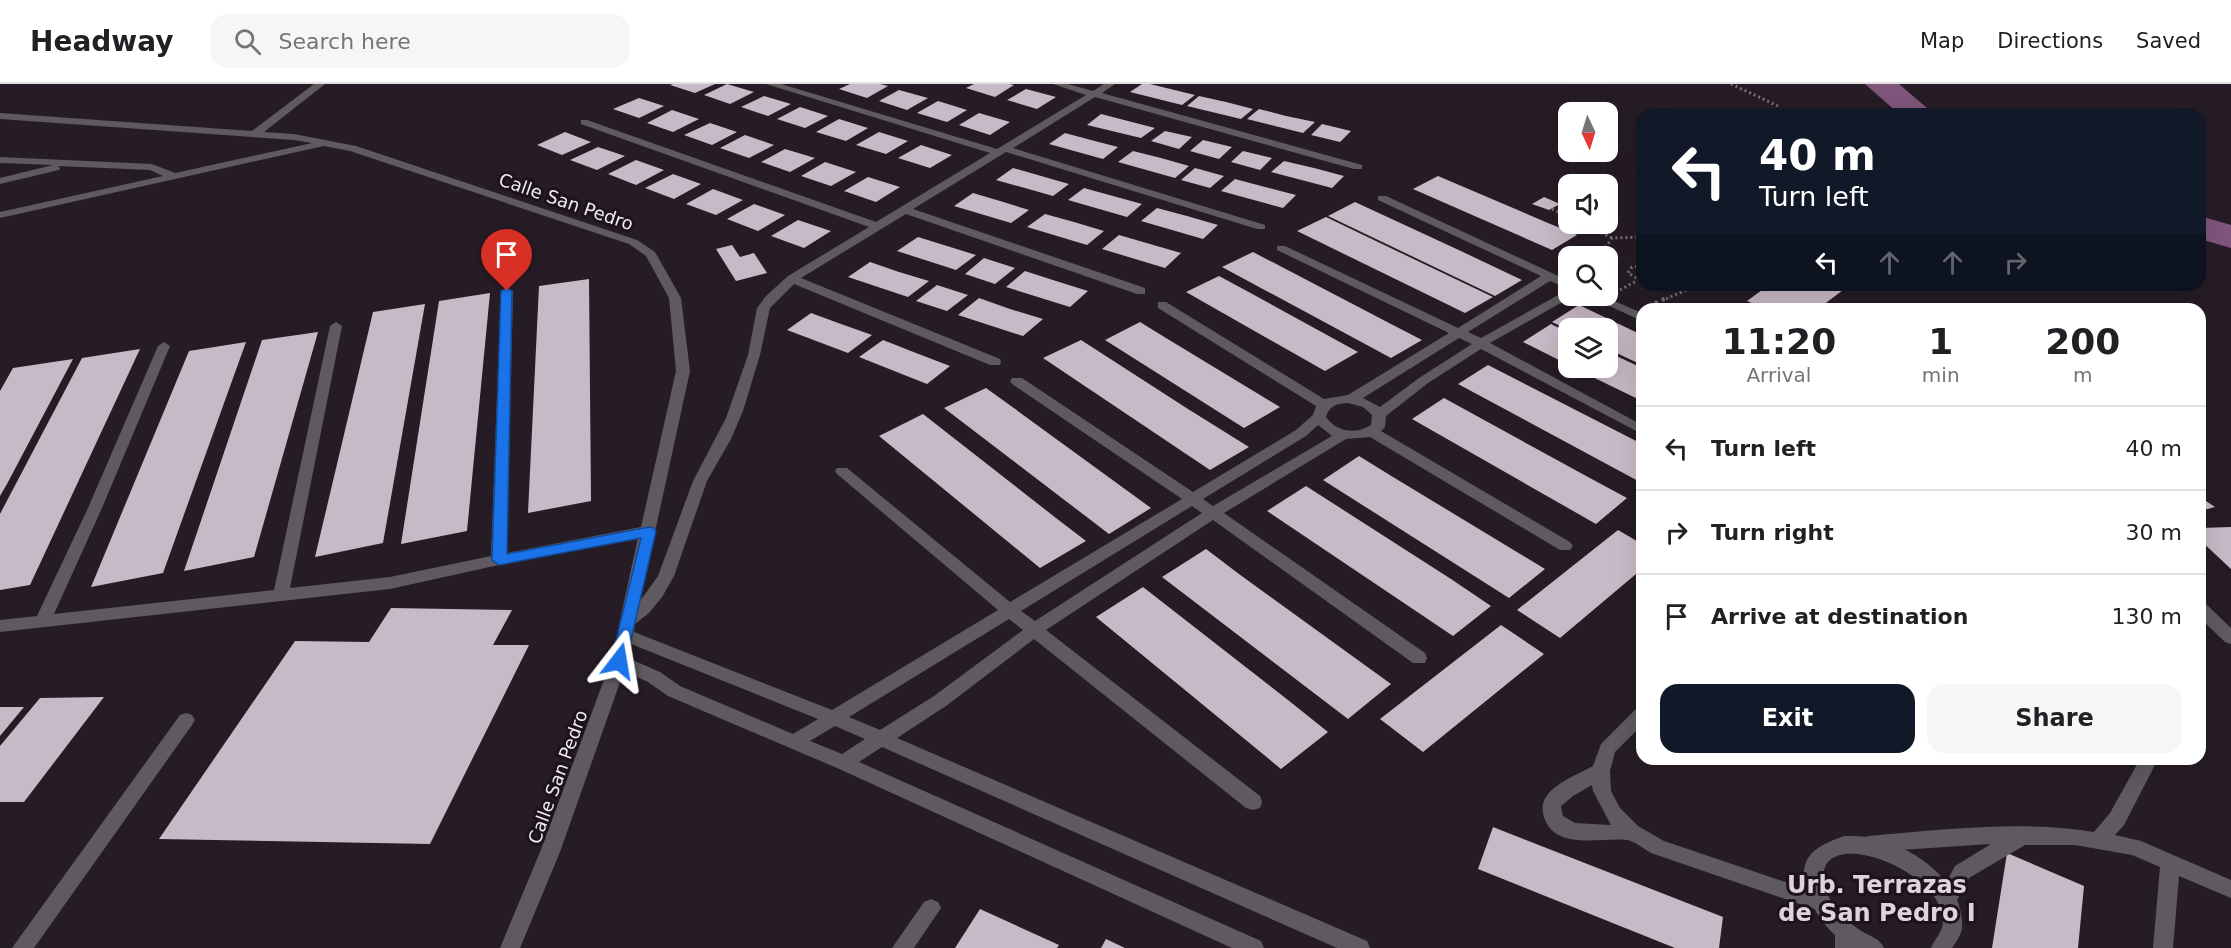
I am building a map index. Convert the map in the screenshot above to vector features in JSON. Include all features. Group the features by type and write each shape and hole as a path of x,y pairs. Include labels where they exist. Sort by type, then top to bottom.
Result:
{"street":[{"path":"256,133 320,84"},
{"path":"771,84 1261,227"},
{"path":"1058,84 1359,167"},
{"path":"1110,84 776,291 761,308 750,368 727,433 705,471 691,502 671,567 641,613 627,628 1360,948"},
{"name":"Calle San Pedro","path":"0,116 256,133 352,148 608,233 633,243 651,254 675,298 682,371 619,661 550,852 510,948"},
{"path":"584,122 879,226"},
{"path":"0,216 328,143"},
{"path":"0,160 152,167 172,176"},
{"path":"0,181 76,163"},
{"path":"1382,198 1558,280"},
{"path":"906,210 1141,291"},
{"path":"1281,248 1482,344 1636,427"},
{"path":"1351,399 1550,276"},
{"path":"792,279 995,362"},
{"path":"499,560 507,291"},
{"path":"1162,305 1321,411 1327,428 1343,435 1364,435 1378,427 1379,415 1395,402 1482,344 1558,299"},
{"path":"1618,306 1636,313"},
{"path":"281,595 336,326"},
{"path":"43,621 95,508 164,346"},
{"path":"1017,381 1213,513 1419,658"},
{"path":"794,741 1010,611 1190,498 1301,433 1321,411 1336,400 1351,399 1369,405 1379,415"},
{"path":"1372,432 1565,546"},
{"path":"843,762 940,701 1034,630 1213,513 1343,435"},
{"path":"842,471 1010,611 1253,802"},
{"path":"0,626 390,583 649,531"},
{"path":"2206,614 2231,638"},
{"path":"619,661 654,677 674,691 843,762 1254,948"},
{"path":"22,948 186,720"},
{"path":"1636,720 1607,749 1601,771 1602,791 1613,814 1631,832 1658,847 1820,902"},
{"path":"2098,841 2117,819 2146,765"},
{"path":"1601,771 1566,790 1551,803 1553,816 1558,825 1574,832 1631,832"},
{"path":"1874,948 1846,940 1820,902 1814,886 1814,872 1819,858 1830,849 1845,844 1974,836 2075,837 2134,847 2231,889"},
{"path":"1947,900 1962,872 2021,837"},
{"path":"1864,844 1904,858 1929,878 1947,900 1953,930 1941,948"},
{"path":"2163,948 2170,862"},
{"path":"902,948 931,908"}],"path":[{"path":"1731,84 1778,106"},
{"path":"1552,209 1558,212"},
{"path":"1604,234 1612,238 1636,237"},
{"path":"1607,246 1612,238"},
{"path":"1636,267 1632,267 1628,273 1636,278"},
{"path":"1661,303 1686,291"}],"building":[{"path":"715,84 695,93 670,85"},
{"path":"727,84 754,92 730,104 704,95"},
{"path":"850,84 888,86 867,98 839,89"},
{"path":"974,84 1014,85 995,97 966,88"},
{"path":"1142,84 1195,95 1182,105 1130,92"},
{"path":"1026,89 1056,97 1037,109 1007,100"},
{"path":"899,90 928,98 907,110 879,101"},
{"path":"764,96 791,104 768,116 741,107"},
{"path":"1199,96 1253,109 1241,119 1187,106"},
{"path":"639,98 664,106 639,118 613,109"},
{"path":"938,101 967,110 947,122 917,113"},
{"path":"800,107 828,116 805,128 777,119"},
{"path":"1259,109 1315,122 1303,133 1247,119"},
{"path":"672,110 699,119 673,132 647,123"},
{"path":"979,113 1010,122 990,135 959,125"},
{"path":"1101,114 1155,128 1141,138 1087,125"},
{"path":"839,119 868,128 846,141 816,132"},
{"path":"710,123 737,132 712,145 684,135"},
{"path":"1322,124 1351,131 1340,142 1311,135"},
{"path":"1165,131 1192,137 1179,149 1151,141"},
{"path":"565,132 591,142 562,155 537,145"},
{"path":"879,132 908,141 886,154 856,145"},
{"path":"1065,133 1118,147 1103,159 1049,144"},
{"path":"745,135 774,145 749,158 720,148"},
{"path":"1203,140 1232,147 1219,159 1190,151"},
{"path":"921,145 952,155 930,168 898,158"},
{"path":"598,147 625,156 597,170 570,160"},
{"path":"785,149 815,158 790,172 761,162"},
{"path":"1133,151 1189,166 1175,178 1118,162"},
{"path":"1243,151 1272,158 1260,170 1231,162"},
{"path":"636,160 664,170 636,185 608,174"},
{"path":"1284,161 1344,176 1332,188 1271,172"},
{"path":"825,162 856,172 831,186 801,176"},
{"path":"1013,168 1069,184 1053,196 996,180"},
{"path":"1195,168 1224,176 1210,188 1181,180"},
{"path":"673,174 701,184 674,199 645,188"},
{"path":"1438,176 1558,227 1558,234 1577,235 1552,250 1413,189"},
{"path":"868,177 900,187 876,202 844,191"},
{"path":"1235,179 1296,195 1283,208 1221,191"},
{"path":"1084,188 1142,204 1127,217 1068,200"},
{"path":"713,189 743,200 716,215 686,204"},
{"path":"973,193 1029,210 1011,223 954,206"},
{"path":"1544,197 1558,205 1549,210 1532,204"},
{"path":"1355,202 1522,280 1495,296 1328,216"},
{"path":"754,204 785,215 758,231 727,219"},
{"path":"1157,208 1218,225 1203,239 1141,221"},
{"path":"1045,214 1104,231 1087,245 1027,227"},
{"path":"1326,217 1493,297 1465,313 1297,231"},
{"path":"798,220 831,231 804,248 771,236"},
{"path":"1119,235 1181,253 1165,268 1102,249"},
{"path":"918,237 976,255 956,270 897,251"},
{"path":"732,245 740,257 754,253 767,273 736,281 716,249"},
{"path":"1253,252 1422,340 1391,358 1222,267"},
{"path":"984,258 1015,268 995,284 965,274"},
{"path":"870,262 929,281 908,297 848,277"},
{"path":"1025,271 1088,291 1070,307 1006,287"},
{"path":"1219,276 1358,352 1325,371 1186,292"},
{"path":"589,279 591,501 528,513 539,286"},
{"path":"937,285 968,295 947,311 916,301"},
{"path":"1761,291 1842,291 1826,303 1752,303 1747,301"},
{"path":"490,293 467,531 401,544 439,301"},
{"path":"979,298 1043,319 1023,336 958,315"},
{"path":"425,304 383,543 315,557 373,312"},
{"path":"1581,306 1606,318 1558,318"},
{"path":"811,313 872,335 848,353 787,330"},
{"path":"1140,322 1280,407 1244,428 1105,340"},
{"path":"1551,324 1558,328 1558,360 1523,342"},
{"path":"1618,324 1636,332 1636,362 1618,354"},
{"path":"318,332 254,557 184,571 262,340"},
{"path":"883,340 950,366 927,384 859,357"},
{"path":"1081,340 1249,447 1210,470 1043,358"},
{"path":"246,342 163,573 91,587 189,351"},
{"path":"140,349 30,585 0,590 0,514 82,358"},
{"path":"1618,357 1636,365 1636,398 1595,378 1618,378"},
{"path":"73,359 0,496 0,391 13,368"},
{"path":"1488,365 1636,441 1636,480 1458,384"},
{"path":"986,388 1151,508 1109,534 944,408"},
{"path":"1444,398 1627,498 1596,524 1412,419"},
{"path":"923,414 1086,541 1040,568 879,436"},
{"path":"1359,456 1545,569 1509,598 1323,480"},
{"path":"1306,486 1491,606 1453,636 1267,511"},
{"path":"2206,501 2215,507 2206,509"},
{"path":"2231,527 2231,569 2206,546 2206,528"},
{"path":"1618,530 1636,540 1636,574 1560,638 1517,610"},
{"path":"1206,549 1391,684 1348,719 1162,577"},
{"path":"1143,587 1328,732 1281,769 1096,617"},
{"path":"391,608 512,610 493,645 529,645 430,844 159,839 295,641 369,642"},
{"path":"1501,625 1544,654 1423,752 1380,719"},
{"path":"104,697 24,802 0,802 0,746 40,698"},
{"path":"0,707 24,707 0,736"},
{"path":"1493,827 1723,917 1719,948 1675,948 1478,869"},
{"path":"2007,853 2084,886 2078,948 1992,948"},
{"path":"980,909 1059,945 1057,948 955,948"},
{"path":"1106,939 1125,948 1101,948"}],"waterway":[{"path":"1880,84 1910,108"},
{"path":"2206,229 2231,237"}],"district":[{"name":"Urb. Terrazas de San Pedro I","path":"1877,899"}],"route":[{"path":"507,291 499,560 649,531 619,661"}]}
